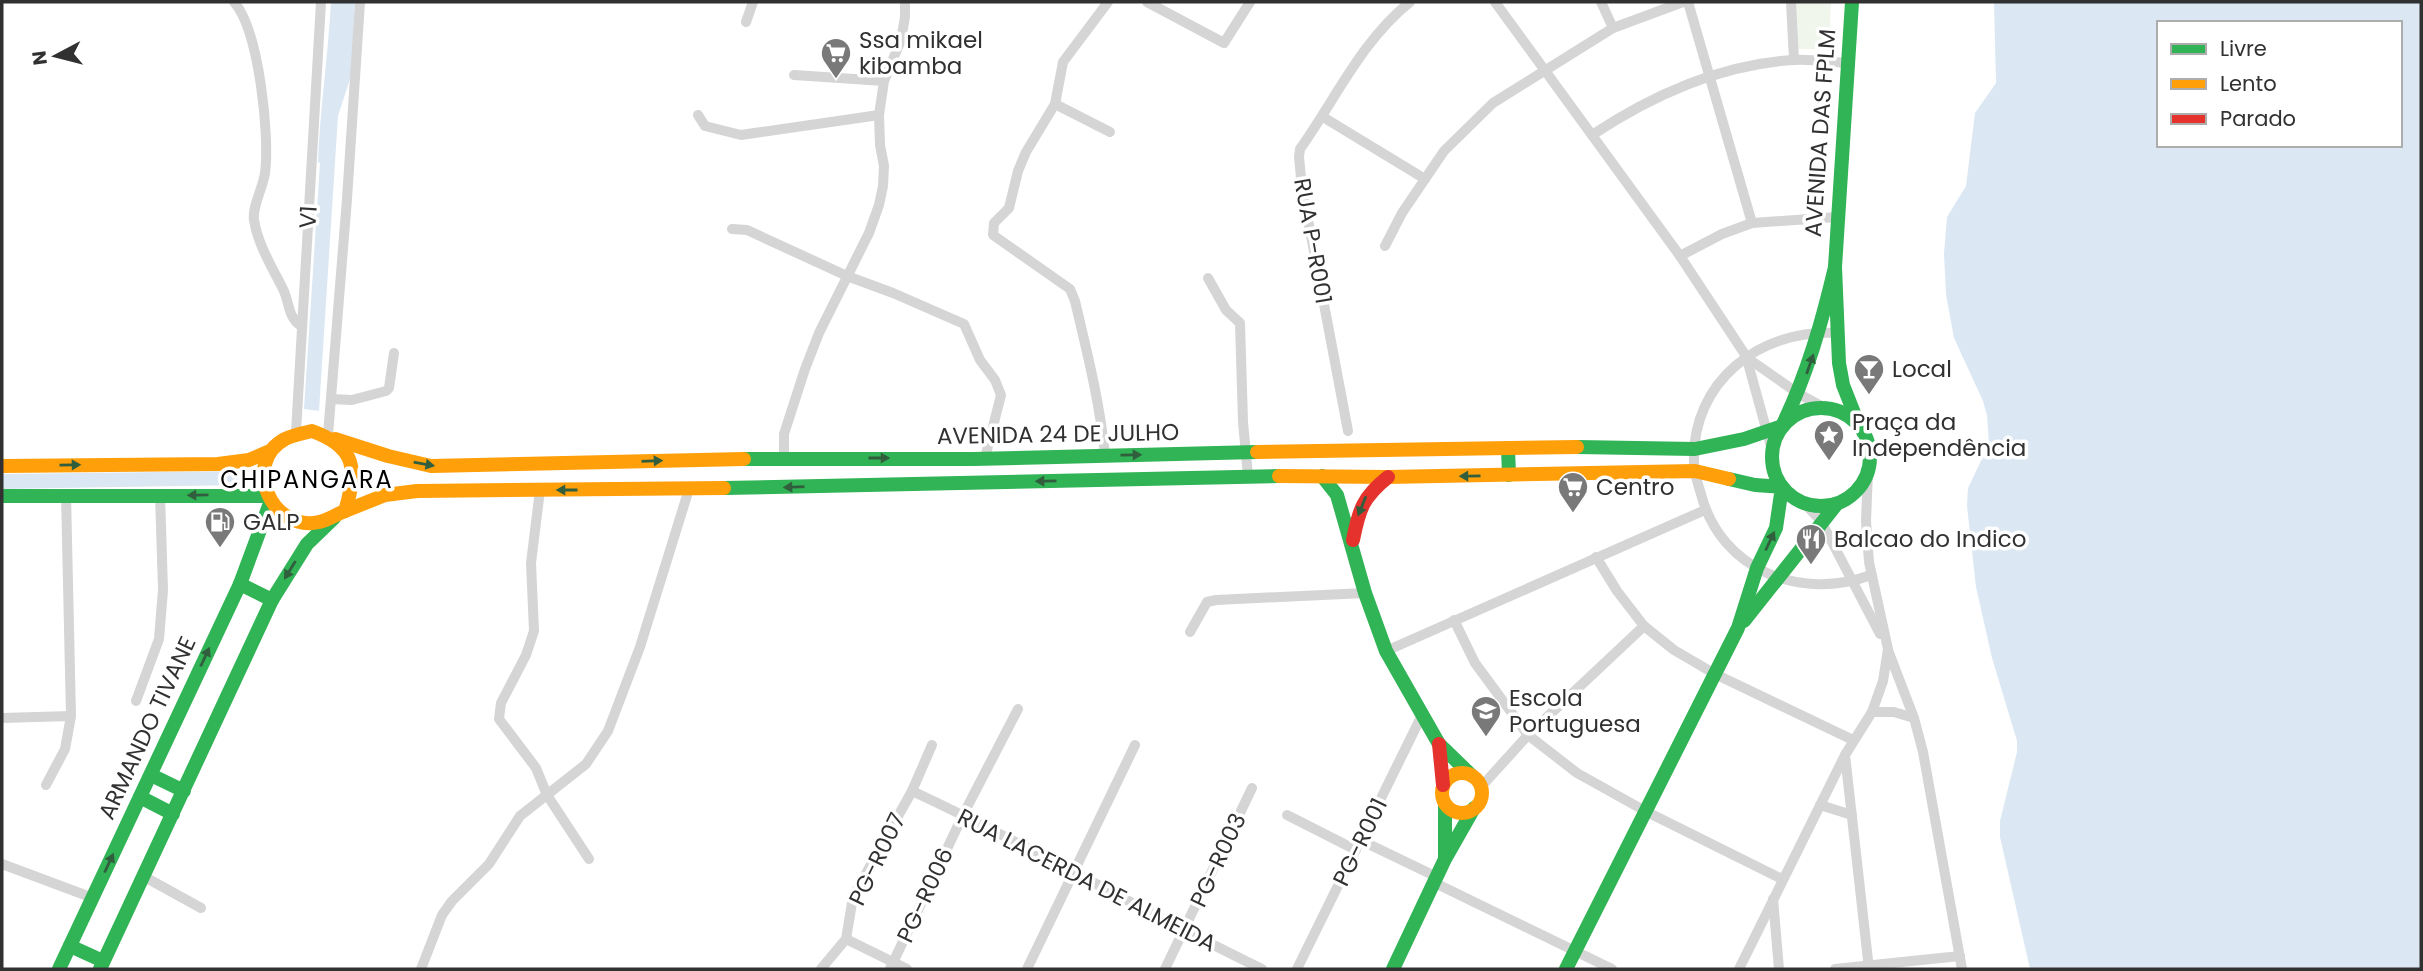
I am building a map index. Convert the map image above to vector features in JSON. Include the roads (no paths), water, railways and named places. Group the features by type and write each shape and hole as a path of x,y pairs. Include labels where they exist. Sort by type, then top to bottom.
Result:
{"street":[{"path":"234,2 247,25 262,100 267,152 264,176 253,217 262,247 285,292 290,314 301,326"},
{"name":"V1","path":"296,432 321,2"},
{"path":"331,437 331,399 360,5 370,2"},
{"path":"746,22 753,2"},
{"path":"784,458 784,434 805,369 819,333 869,233 883,186 884,166 879,115 884,81 901,40 905,2"},
{"path":"1105,455 1094,384 1070,289 993,235 992,229 994,223 1009,208 1018,171 1055,104 1063,62 1108,2"},
{"path":"1147,2 1224,43 1250,2"},
{"name":"RUA P-R001","path":"1348,431 1298,158 1300,149 1364,53 1383,28 1410,2"},
{"path":"1495,2 1680,256 1746,356 1772,450 1772,463 1782,487 1805,504 1820,507 1836,505"},
{"path":"1601,2 1613,28"},
{"path":"1385,246 1402,213 1444,151 1483,111 1613,28 1686,2 1752,223"},
{"path":"1791,2 1794,60"},
{"name":"AVENIDA DAS FPLM","path":"1852,2 1835,267 1843,385 1857,423"},
{"path":"1592,135 1649,101 1710,76 1748,66 1794,60 1848,63"},
{"path":"794,75 884,81"},
{"path":"1055,104 1110,132"},
{"path":"698,116 705,126 741,135 879,115"},
{"path":"1323,117 1425,179"},
{"path":"1680,256 1722,234 1752,223 1837,217"},
{"path":"732,229 747,230 847,276 964,324 980,360 995,380 1001,395 974,482"},
{"name":"AVENIDA DAS FPLM","path":"1782,426 1799,394 1820,332 1835,267"},
{"path":"1208,278 1226,310 1240,323 1248,476"},
{"path":"1838,333 1820,332 1784,338 1746,356 1728,373 1706,403 1695,449 1695,471 1705,510 1715,529 1735,552 1756,568 1798,584 1829,586 1871,575"},
{"path":"331,399 352,400 386,391 389,388 394,354"},
{"path":"1739,969 1845,755 1872,712 1883,681 1888,649 1871,575 1866,520 1870,446 1865,434 1848,415 1823,407 1799,394 1746,356"},
{"path":"1772,450 1782,426 1801,412 1823,407"},
{"name":"AVENIDA 24 DE JULHO","path":"331,437 388,456 431,466 784,458 979,459 1508,448 1695,449 1723,444 1782,426"},
{"path":"70,946 102,965 272,600 307,544 339,514 354,482 350,458 331,437 312,431 296,432 281,439 270,451 263,466 262,482 268,499 280,513 292,520 306,523 339,514"},
{"path":"1508,448 1509,475"},
{"path":"1536,449 1538,475"},
{"path":"2,466 218,464 248,460 270,451"},
{"path":"1220,454 1221,477"},
{"path":"951,459 951,482"},
{"name":"AVENIDA 24 DE JULHO","path":"339,514 385,495 406,492 689,489 1248,476 1388,477 1695,471 1755,485 1782,487"},
{"path":"1738,628 1821,521 1836,505 1856,492 1868,472"},
{"path":"1321,476 1337,495 1365,593 1386,651 1439,744 1481,787"},
{"path":"1352,545 1360,505 1370,491 1388,477"},
{"path":"1566,969 1738,628 1756,568 1776,528 1782,487"},
{"path":"421,969 442,915 452,901 489,864 520,816 586,764 608,731 640,647 689,489"},
{"path":"540,490 531,563 534,631 526,655 498,711 499,719 536,768 547,795 589,859"},
{"path":"46,785 65,749 71,716 66,495"},
{"path":"2,496 160,495 268,499"},
{"path":"136,701 159,639 163,590 160,495"},
{"name":"ARMANDO TIVANE","path":"61,968 240,584 260,535 268,499"},
{"path":"1805,504 1821,521 1854,581 1888,649 1914,718 1934,804 1962,969"},
{"path":"1386,651 1705,510"},
{"path":"1596,557 1617,591 1644,626 1674,650 1715,674 1853,740"},
{"path":"240,584 272,600"},
{"path":"1190,632 1207,602 1365,593"},
{"path":"1454,620 1475,663 1528,735 1577,774 1782,879"},
{"path":"1393,969 1445,859 1480,799 1481,787 1528,735 1644,626"},
{"name":"PG-R006","path":"891,966 1018,709"},
{"path":"1872,712 1894,712 1914,718"},
{"name":"PG-R001","path":"1297,969 1422,715"},
{"path":"2,718 71,716"},
{"path":"1439,744 1445,804 1445,859"},
{"name":"PG-R007","path":"846,939 853,897 912,791 932,745"},
{"path":"1027,969 1135,745"},
{"path":"1845,755 1869,967"},
{"path":"1443,785 1447,779 1458,773 1471,775"},
{"path":"151,775 184,791"},
{"name":"PG-R003","path":"1165,969 1252,788"},
{"name":"RUA LACERDA DE ALMEIDA","path":"912,791 964,815 1184,932 1262,969"},
{"path":"140,797 173,814"},
{"path":"1445,804 1462,813 1474,808"},
{"path":"1819,806 1852,815"},
{"path":"1287,815 1436,880 1612,969"},
{"path":"2,864 93,898"},
{"path":"144,876 201,908"},
{"path":"1773,899 1779,969"},
{"path":"821,969 846,939 891,966 907,969"},
{"path":"1835,969 1960,956"}],"place":[{"name":"Ssa mikael kibamba","path":"836,80"},
{"name":"Local","path":"1869,396"},
{"name":"Praça da Independência","path":"1829,462"},
{"name":"Centro","path":"1573,514"},
{"name":"GALP","path":"220,549"},
{"name":"Balcao do Indico","path":"1811,566"},
{"name":"Escola Portuguesa","path":"1486,738"}],"district":[{"name":"CHIPANGARA","path":"307,480"}]}
